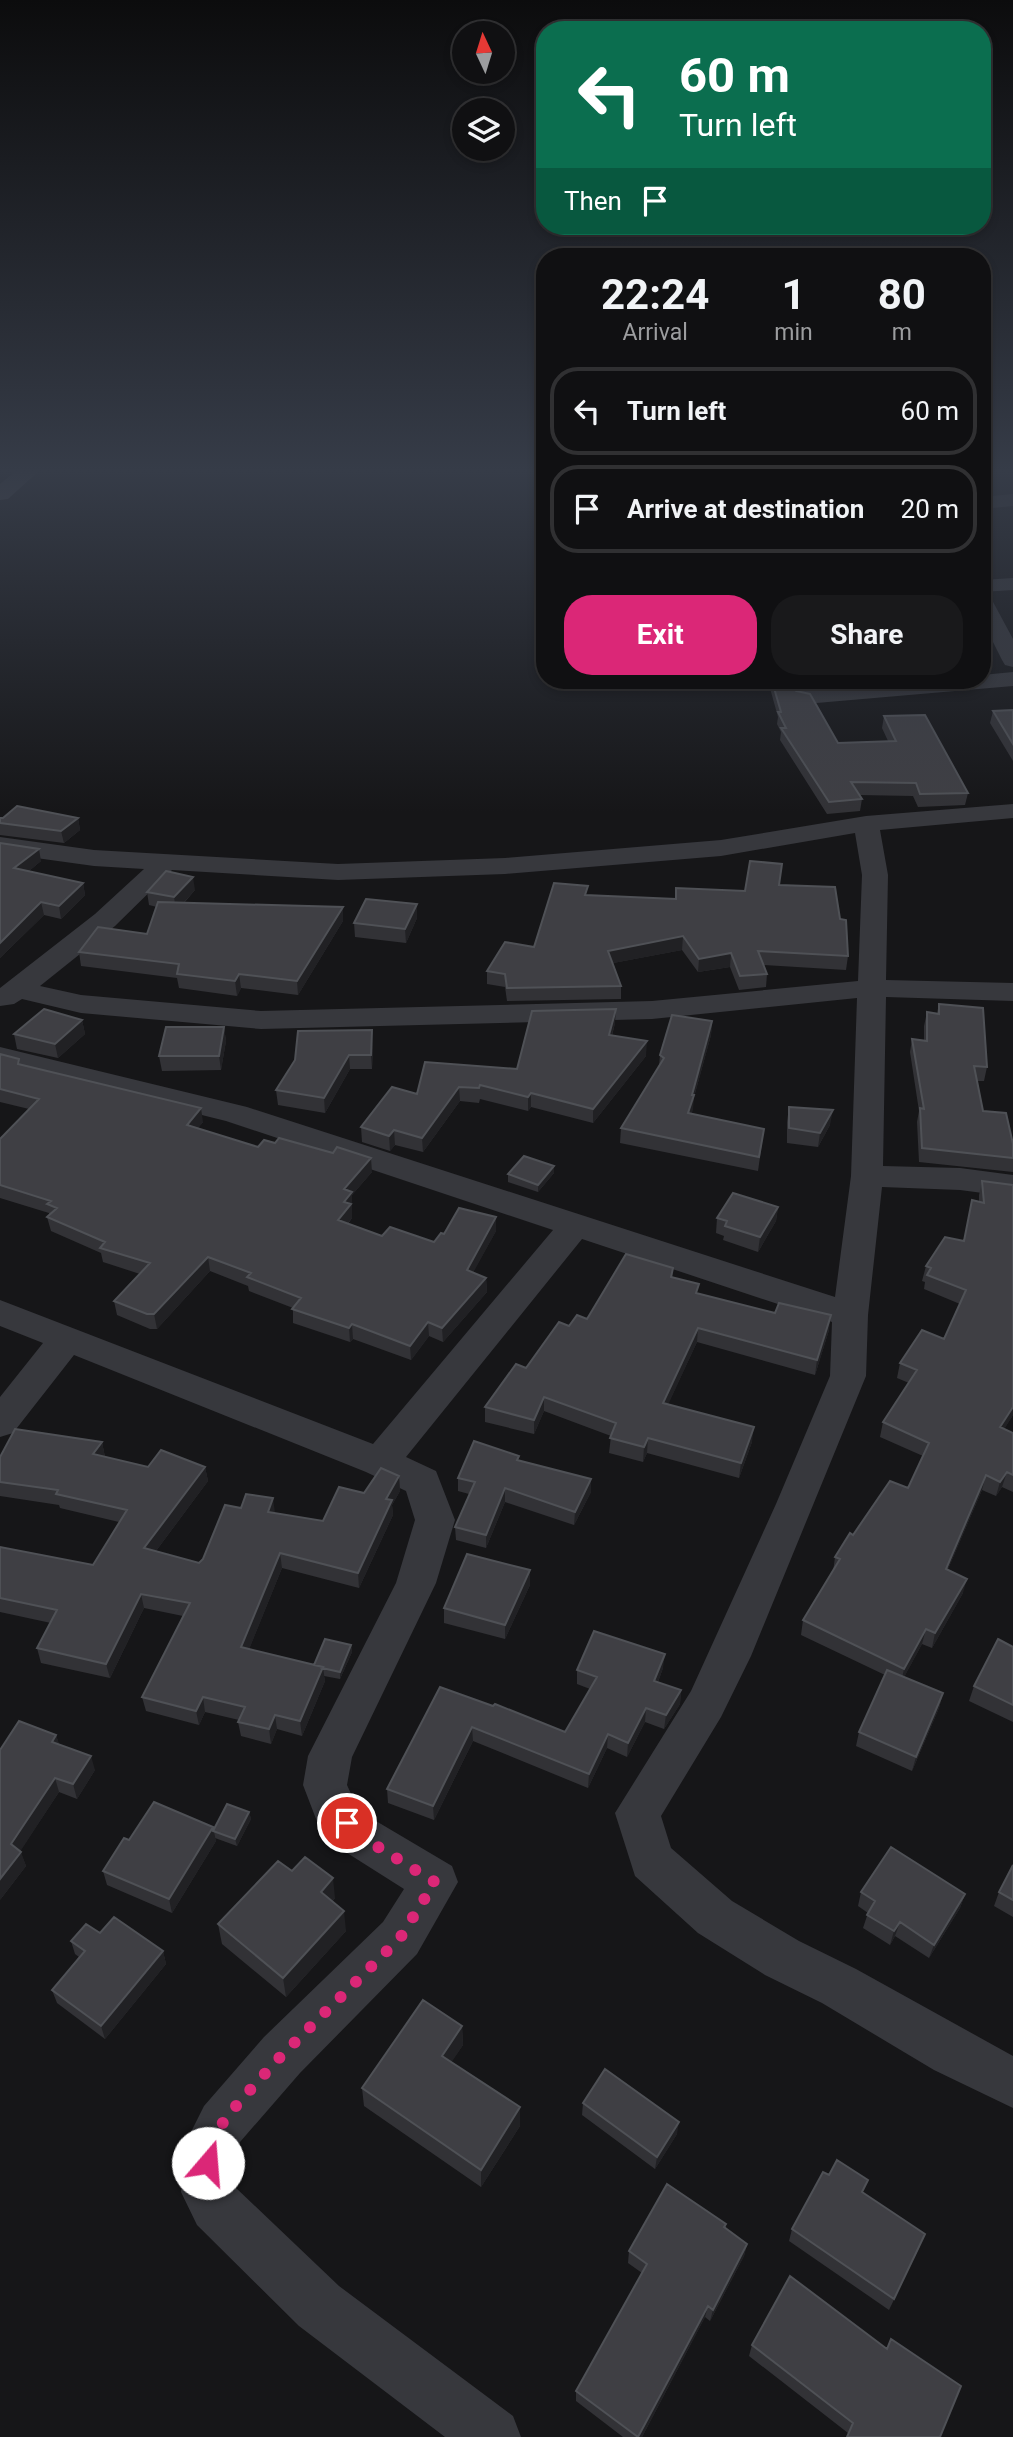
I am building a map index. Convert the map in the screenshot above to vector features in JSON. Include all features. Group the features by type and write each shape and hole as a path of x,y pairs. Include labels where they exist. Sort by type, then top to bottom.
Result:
{"street":[{"path":"991,585 1013,584"},
{"path":"991,617 1013,660"},
{"path":"991,681 1013,679"},
{"path":"805,697 897,689"},
{"path":"0,845 94,858 338,872 505,866 721,848 866,824 1013,811"},
{"path":"866,824 875,875 867,1176 850,1315 848,1376 796,1504 706,1704 638,1814 651,1861 715,1917 782,1958 1013,2083"},
{"path":"9,995 105,920 165,863"},
{"path":"9,995 261,1020 652,1010 871,988 1013,992"},
{"path":"0,1056 236,1115 850,1315"},
{"path":"867,1176 960,1179 1013,1186"},
{"path":"380,1462 575,1226"},
{"path":"0,1312 380,1462 422,1482 435,1520 416,1583 330,1756 325,1785 334,1810 360,1836 435,1882 400,1938 282,2055 222,2124 212,2142 208,2163 208,2192 216,2206 319,2306 492,2437"},
{"path":"0,1423 66,1340"}],"building":[{"path":"774,689 795,689 810,694 838,743 896,741 884,716 925,715 968,793 920,794 916,783 851,782 862,799 829,802 781,728 786,728 778,712 781,712"},
{"path":"1013,710 1013,744 993,711"},
{"path":"17,806 78,818 61,831 0,823 0,818"},
{"path":"0,843 39,849 14,868 83,883 59,906 41,902 0,943"},
{"path":"750,861 782,864 779,885 835,887 840,919 846,920 848,956 758,951 767,974 740,976 731,953 699,959 683,936 608,951 621,986 507,988 505,974 487,971 505,942 534,947 554,883 588,886 585,895 676,899 676,888 745,891"},
{"path":"166,871 193,877 174,897 147,892"},
{"path":"366,899 417,904 405,929 354,923"},
{"path":"158,902 343,907 297,981 239,974 235,981 177,974 179,964 79,952 98,927 147,934"},
{"path":"939,1004 983,1008 987,1067 974,1066 983,1111 1006,1113 1013,1144 1013,1158 922,1148 920,1108 924,1109 912,1039 927,1041 927,1012 939,1014"},
{"path":"44,1009 82,1020 55,1044 14,1034"},
{"path":"616,1009 609,1035 647,1041 593,1109 531,1093 528,1097 480,1085 479,1088 459,1087 422,1138 394,1130 389,1136 361,1127 392,1087 417,1094 425,1062 517,1069 532,1011"},
{"path":"672,1015 712,1021 688,1113 764,1129 759,1157 621,1128 664,1058 660,1055"},
{"path":"166,1027 224,1027 219,1056 159,1056"},
{"path":"372,1030 371,1055 349,1055 324,1098 276,1090 295,1060 298,1031"},
{"path":"0,1054 19,1059 18,1064 201,1108 187,1125 258,1147 264,1140 275,1143 279,1138 333,1153 337,1147 371,1158 344,1189 352,1192 344,1202 351,1204 338,1220 382,1236 390,1227 434,1242 441,1233 444,1234 459,1208 496,1217 467,1270 486,1278 442,1328 428,1322 410,1346 352,1324 349,1328 292,1309 301,1298 247,1277 251,1273 208,1257 154,1314 147,1314 114,1301 150,1263 100,1248 105,1242 47,1217 57,1208 47,1204 51,1201 0,1185 0,1139 39,1099 0,1089"},
{"path":"789,1107 833,1110 820,1133 789,1128"},
{"path":"524,1156 554,1166 538,1185 508,1174"},
{"path":"982,1181 1013,1185 1013,1407 1000,1427 1013,1433 1013,1475 1007,1472 1000,1482 986,1475 946,1569 967,1579 935,1633 926,1629 904,1669 803,1620 840,1559 835,1557 850,1533 853,1535 890,1481 908,1488 929,1443 883,1422 917,1370 900,1363 922,1330 944,1339 966,1290 927,1275 931,1268 926,1266 945,1237 964,1241 972,1200 984,1203"},
{"path":"733,1193 778,1207 760,1237 725,1226 727,1221 717,1218"},
{"path":"626,1254 673,1268 671,1277 699,1284 696,1293 775,1313 779,1303 831,1315 817,1360 698,1328 663,1403 754,1427 741,1463 648,1438 644,1447 610,1438 616,1423 544,1397 534,1420 485,1407 516,1364 526,1368 559,1322 569,1326 577,1315 587,1319"},
{"path":"15,1429 102,1442 93,1454 148,1467 161,1450 205,1467 144,1548 199,1563 225,1505 241,1508 246,1494 273,1498 268,1512 323,1521 339,1487 364,1493 381,1468 399,1476 386,1499 392,1500 358,1573 280,1553 241,1647 323,1667 300,1721 275,1715 269,1729 238,1722 245,1707 203,1697 196,1711 142,1697 190,1603 141,1594 106,1664 37,1648 57,1610 0,1598 0,1547 93,1565 127,1510 56,1494 58,1490 0,1482 0,1457"},
{"path":"474,1441 519,1456 517,1460 591,1479 575,1512 505,1488 486,1535 455,1527 475,1482 458,1478"},
{"path":"467,1554 530,1570 505,1625 444,1608"},
{"path":"594,1631 665,1654 654,1681 681,1690 666,1715 646,1708 628,1743 608,1734 589,1774 472,1727 433,1806 387,1789 440,1687 493,1706 495,1704 565,1732 597,1677 577,1670"},
{"path":"325,1639 351,1645 340,1672 314,1665"},
{"path":"998,1639 1013,1647 1013,1705 974,1686"},
{"path":"887,1670 943,1693 916,1757 859,1732"},
{"path":"19,1721 56,1735 52,1742 91,1756 73,1784 55,1778 11,1844 21,1852 0,1879 0,1750"},
{"path":"154,1802 213,1827 169,1899 103,1871 124,1838 129,1840"},
{"path":"227,1804 249,1812 235,1839 213,1831"},
{"path":"891,1847 965,1894 934,1945 900,1922 894,1931 867,1915 875,1901 861,1892"},
{"path":"305,1857 333,1878 321,1892 344,1911 283,1978 218,1924 278,1861 292,1871"},
{"path":"1013,1865 1013,1900 999,1892"},
{"path":"114,1917 163,1951 101,2026 52,1990 85,1951 71,1941 86,1924 100,1933"},
{"path":"423,2000 462,2026 442,2056 520,2107 481,2170 362,2088"},
{"path":"605,2069 679,2122 657,2157 583,2103"},
{"path":"837,2160 868,2180 862,2192 925,2234 894,2299 792,2229 823,2172 829,2175"},
{"path":"667,2184 726,2224 724,2227 747,2244 713,2310 708,2306 638,2437 576,2391 647,2264 629,2251"},
{"path":"790,2276 887,2349 891,2339 961,2386 940,2437 847,2437 853,2423 752,2345"}],"route":[{"path":"208,2163 212,2142 240,2101 282,2055 400,1938 435,1882 407,1865 405,1861 360,1836 347,1823"}]}
